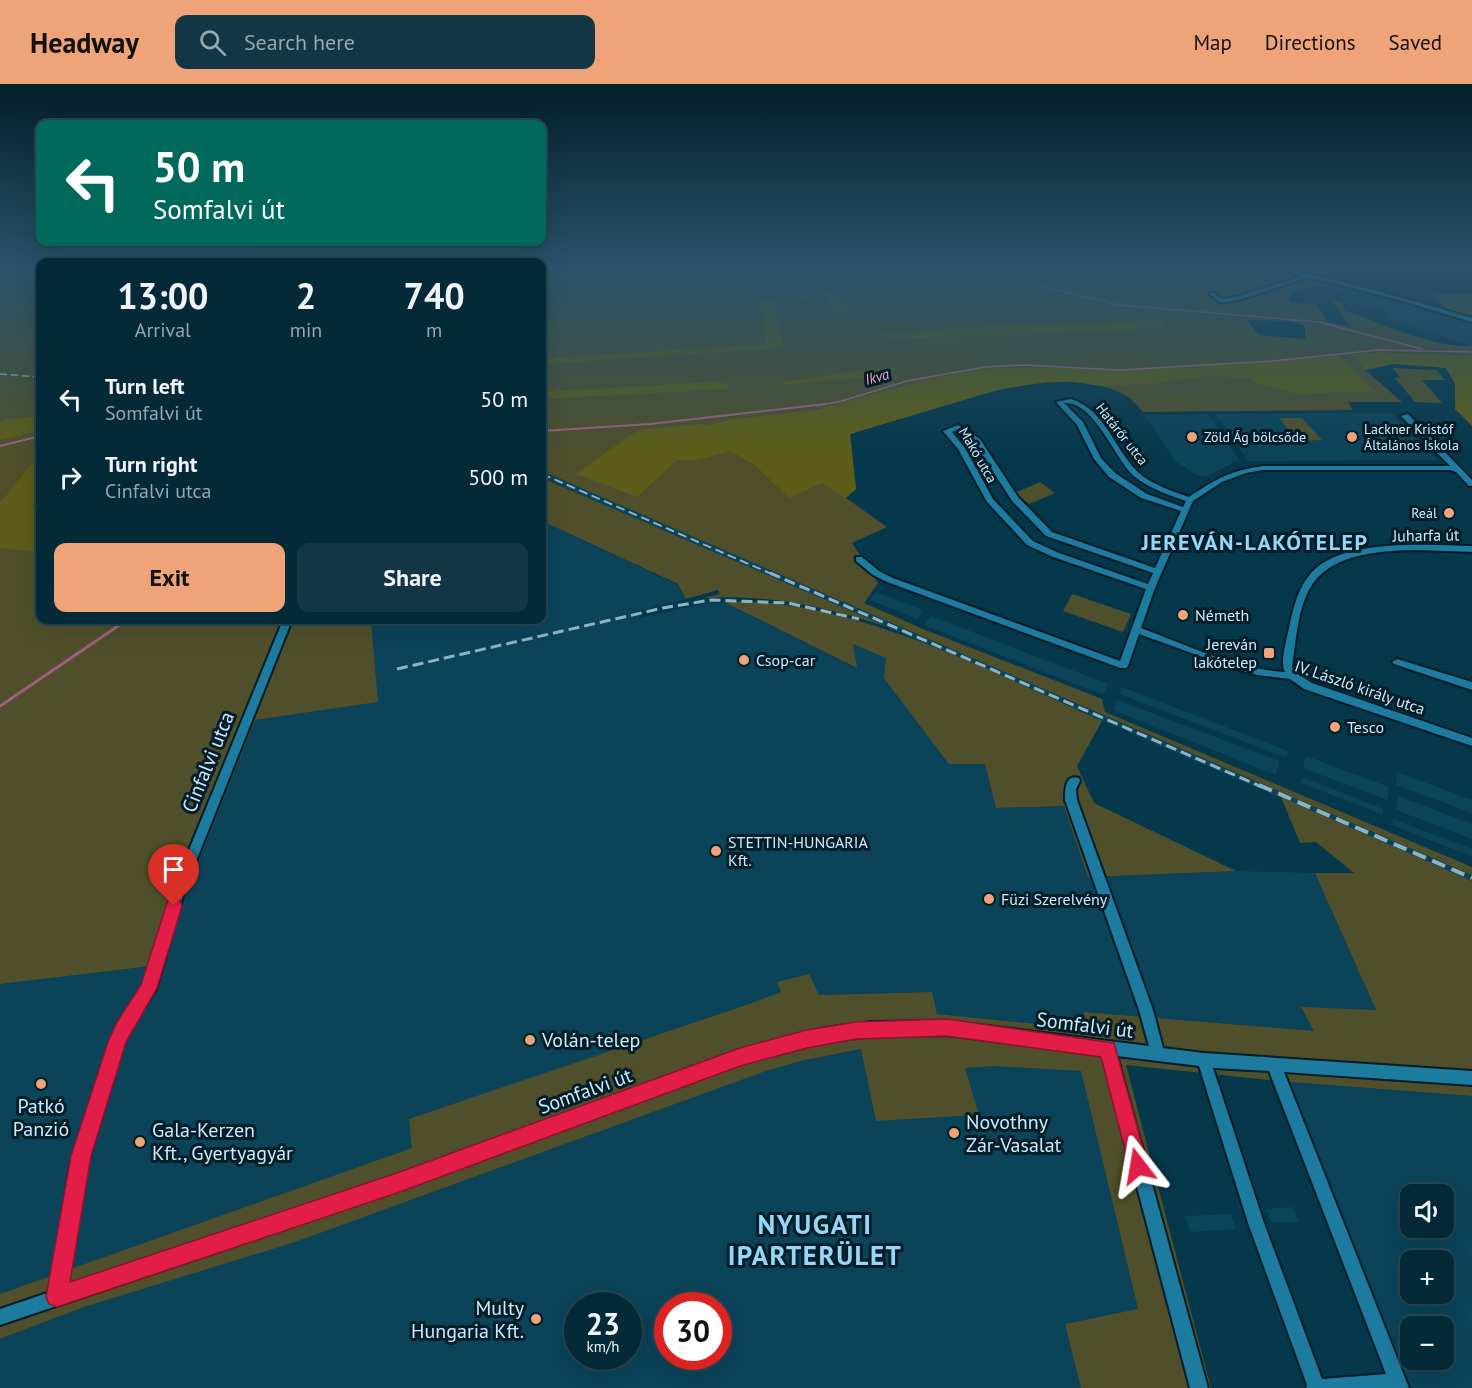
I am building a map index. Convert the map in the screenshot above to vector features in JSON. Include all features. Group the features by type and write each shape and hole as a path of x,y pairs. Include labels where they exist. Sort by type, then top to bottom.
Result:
{"street":[{"name":"Határőr utca","path":"1185,510 1144,496 1112,475 1098,459 1080,424 1059,402 1073,401 1090,412 1103,427 1127,466 1138,476 1167,492 1190,500"},
{"path":"1405,416 1472,484"},
{"name":"Makó utca","path":"1151,588 1056,555 1030,543 990,500 961,448 947,431 958,427 977,441 1016,499 1049,534 1158,572"},
{"path":"859,559 876,573 890,580 1123,666 1151,588 1190,500 1219,480 1244,471 1263,468 1450,468 1460,471"},
{"name":"Juharfa út","path":"1292,676 1287,667 1292,640 1304,590 1317,570 1341,557 1373,551 1472,549"},
{"name":"Cinfalvi utca","path":"57,1297 77,1172 117,1042 123,1028 149,988 179,889 285,624"},
{"name":"IV. László király utca","path":"1136,629 1254,670 1292,676 1308,686 1472,741"},
{"path":"1397,662 1472,686"},
{"path":"1075,781 1069,792 1071,800 1146,1010 1158,1055"},
{"name":"Somfalvi út","path":"0,1317 397,1183 721,1064 807,1039 871,1029 947,1028 1204,1060 1472,1078"},
{"path":"1108,1049 1199,1388"},
{"path":"1204,1060 1256,1223 1316,1388 1399,1385 1274,1066"}],"shaded area":[{"path":"765,331 780,331 784,348 546,364 546,359 767,344"},
{"path":"916,331 1118,331 888,339 881,333"},
{"path":"1424,331 1472,331 1472,346"},
{"path":"1380,352 1472,355 1472,426 1455,409 1455,384 1446,368 1393,364 1365,370 1352,354"},
{"path":"1340,356 1374,391 1297,394 1255,383 1251,378 1207,376 1151,384 1099,386 1070,381 1001,389 850,434 856,489 845,498 822,483 789,498 756,466 731,451 697,460 677,460 637,497 576,474 638,430 708,425 733,419 816,410 929,379 979,369 1025,367 1124,370"},
{"path":"872,369 889,371 894,375 783,385 782,382"},
{"path":"726,381 729,389 546,399 546,392"},
{"name":"Lackner Kristóf Általános Iskola","path":"1391,413 1437,460 1249,461 1215,414"},
{"name":"Zöld Ág bölcsőde","path":"1208,414 1239,460 1206,477 1198,476 1175,461 1145,415"},
{"path":"36,416 36,432 0,440 0,422"},
{"path":"36,459 36,491 33,495 36,495 36,502 32,504 36,510 36,552 0,548 0,503"},
{"path":"546,473 1472,875 1472,881 546,480"},
{"path":"546,523 678,585 686,599 638,611 640,618 702,604 724,602 856,668 853,644 886,658 985,763 996,808 1064,806 1088,877 1236,871 1315,873 1376,1010 1301,1008 1315,1031 1085,1012 1086,1029 937,1014 931,992 819,995 808,974 778,982 781,992 746,1005 410,1119 413,1148 0,1294 0,984 160,965 255,720 378,702 371,624 546,624"},
{"path":"876,592 923,610 917,619 870,600"},
{"path":"931,616 1108,684 1103,695 924,625"},
{"path":"1122,687 1288,751 1287,758 1119,694"},
{"path":"1117,700 1279,761 1276,775 1113,710"},
{"path":"1306,756 1389,787 1387,800 1303,768"},
{"path":"1397,772 1472,800 1472,813 1396,785"},
{"path":"1302,777 1383,809 1383,815 1301,783"},
{"path":"1398,796 1472,824 1472,839 1396,810"},
{"path":"1393,819 1472,849 1472,857 1392,825"},
{"path":"862,1049 876,1121 979,1115 964,1068 994,1066 1081,1071 1138,1310 1065,1324 1081,1388 0,1388 0,1339 84,1307 420,1197 766,1071 805,1060"},
{"path":"1290,1082 1472,1096 1472,1388 1410,1388 1403,1370 1454,1370 1454,1316 1400,1316 1400,1362"},
{"path":"1293,1207 1299,1222 1272,1223 1266,1209"},
{"path":"1231,1214 1236,1229 1191,1232 1185,1216"}],"green space":[{"path":"0,331 36,331 36,624 371,624 378,702 255,720 160,965 0,984"},
{"path":"546,331 1255,331 1259,335 1305,339 1305,331 1400,331 1442,343 1472,346 1472,355 1380,352 1353,354 1365,370 1402,402 1348,402 1353,410 1143,412 1123,394 1094,385 1061,382 1025,385 987,393 850,434 856,489 846,498 887,527 852,543 878,583 864,603 923,629 1102,699 1105,712 1472,867 1472,875 546,473"},
{"path":"1392,368 1436,370 1445,380 1422,380 1442,403 1415,402 1395,378 1401,378"},
{"path":"1279,418 1302,418 1322,440 1298,441"},
{"path":"546,480 888,627 843,613 775,600 704,598 720,594 718,590 686,599 678,584 546,523"},
{"path":"1040,482 1055,493 1029,504 1015,493"},
{"path":"1072,594 1131,614 1123,632 1063,611"},
{"path":"724,602 771,603 820,611 869,624 966,660 1102,721 1077,766 1094,803 1236,871 1088,877 1064,806 996,808 985,764 949,764 884,678 886,658 853,644 857,668"},
{"path":"1281,797 1472,881 1472,1096 1290,1082 1126,1065 1211,1388 1081,1388 1065,1324 1138,1309 1081,1071 994,1066 965,1068 979,1115 876,1121 861,1049 805,1060 766,1071 295,1242 84,1307 0,1339 0,1294 412,1148 409,1119 746,1005 781,992 777,982 809,974 819,995 932,992 937,1014 1086,1029 1084,1012 1314,1031 1301,1007 1376,1010 1315,873 1354,873 1316,842 1300,843"}],"waterway":[{"path":"1353,331 1422,349"},
{"name":"Ikva","path":"817,406 842,401 907,381 985,367 1024,365 1119,370 1272,361 1379,350 1472,352"},
{"name":"Ikva","path":"546,431 650,424 825,404"},
{"name":"Ikva","path":"0,446 36,437"},
{"path":"0,706 121,624"}],"railway":[{"path":"0,374 36,377"},
{"path":"546,476 774,575"},
{"path":"770,573 1262,787"},
{"path":"397,669 663,608 711,600 788,603 859,619"},
{"path":"1259,785 1472,878"}],"place":[{"name":"Zöld Ág bölcsőde","path":"1192,437"},
{"name":"Lackner Kristóf Általános Iskola","path":"1352,437"},
{"name":"Reál","path":"1449,513"},
{"name":"Németh","path":"1183,615"},
{"name":"Jereván lakótelep","path":"1269,653"},
{"name":"Csop-car","path":"744,660"},
{"name":"Tesco","path":"1335,727"},
{"name":"STETTIN-HUNGARIA Kft.","path":"716,851"},
{"name":"Füzi Szerelvény","path":"989,899"},
{"name":"Volán-telep","path":"530,1040"},
{"name":"Patkó Panzió","path":"41,1084"},
{"name":"Novothny Zár-Vasalat","path":"954,1133"},
{"name":"Gala-Kerzen Kft., Gyertyagyár","path":"140,1142"},
{"name":"Multy Hungaria Kft.","path":"536,1319"}],"district":[{"name":"JEREVÁN-LAKÓTELEP","path":"1255,542"},
{"name":"NYUGATI IPARTERÜLET","path":"815,1240"}],"route":[{"path":"174,906 149,988 123,1028 117,1042 81,1156 57,1297 397,1183 740,1057 807,1039 856,1030 947,1028 1108,1049 1138,1166"}]}
